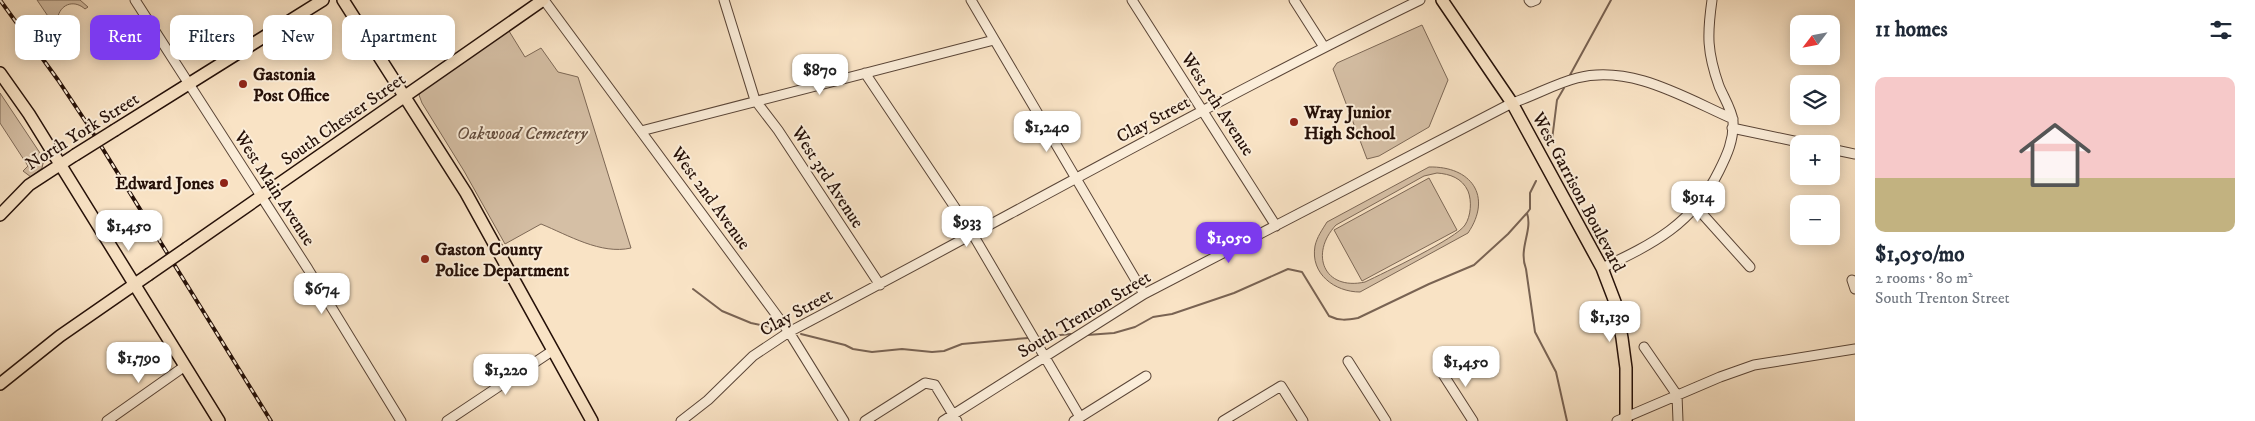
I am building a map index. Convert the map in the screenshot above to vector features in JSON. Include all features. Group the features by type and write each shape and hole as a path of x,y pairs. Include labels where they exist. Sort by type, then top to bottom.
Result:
{"main road":[{"name":"North York Street","path":"0,215 29,185 323,0"},
{"path":"343,0 466,193 592,421"},
{"name":"South Chester Street","path":"0,384 60,336 262,198 544,0"},
{"name":"West Garrison Boulevard","path":"1442,0 1512,103 1602,268 1615,302 1622,338 1626,368 1623,420"},
{"path":"1,77 60,165 219,421"}],"street":[{"name":"West Main Avenue","path":"135,0 262,198 401,421"},
{"name":"West 2nd Avenue","path":"544,0 789,332 844,421"},
{"name":"West 3rd Avenue","path":"724,0 755,100 778,130 880,285"},
{"path":"970,0 1144,294"},
{"name":"West 5th Avenue","path":"1132,0 1276,226"},
{"path":"1294,0 1324,47"},
{"name":"Clay Street","path":"681,421 708,400 753,356 789,332 1324,47 1420,0"},
{"path":"1529,0 1531,2 1536,0"},
{"path":"1602,268 1659,240 1697,208 1713,184 1730,149 1733,124 1710,56 1708,34 1712,0"},
{"path":"641,131 755,100 994,40"},
{"path":"865,72 972,233 1044,356 1077,419 1146,376"},
{"name":"South Trenton Street","path":"943,421 956,418 1044,356 1144,294 1512,103 1575,78 1614,75 1636,79 1662,88 1733,124 1790,139"},
{"path":"1840,151 1855,154"},
{"path":"1697,208 1750,267"},
{"path":"1644,347 1677,395 1678,421"},
{"path":"1623,420 1677,395 1754,365 1855,349"},
{"path":"447,421 552,351"},
{"path":"1348,362 1386,421"},
{"path":"107,421 185,366"},
{"path":"1439,368 1473,421"},
{"path":"865,421 925,384 935,385 956,418"},
{"path":"1223,421 1281,386 1303,421"}],"green space":[{"path":"37,0 80,0 88,7 85,9 77,4 69,4 62,8 58,15 47,15"},
{"path":"1422,25 1448,80 1429,127 1379,156 1367,159 1333,69 1337,63"},
{"name":"Oakwood Cemetery","path":"509,31 525,57 541,48 558,72 578,77 631,248 608,249 596,246 541,224 505,244 464,171 422,103 419,95 424,89"},
{"path":"0,93 44,159 42,168 31,177 23,171 28,166 0,123"},
{"path":"1429,167 1444,168 1456,172 1474,186 1478,196 1475,220 1468,233 1360,292 1342,289 1333,285 1320,273 1316,265 1314,256 1315,246 1327,222","holes":["1437,173 1459,180 1468,191 1470,199 1469,217 1459,231 1419,255 1365,282 1351,283 1339,281 1331,276 1325,268 1322,258 1323,247 1336,225 1424,176"]},
{"path":"1429,178 1457,230 1362,281 1334,230"}],"waterway":[{"path":"1570,75 1611,0"},
{"path":"1552,140 1557,100 1564,88"},
{"path":"1536,181 1530,193 1524,261 1535,332 1556,372 1567,421"},
{"path":"1087,335 1114,333 1135,327 1153,317 1172,314 1234,293 1288,269 1302,272 1329,316 1343,320 1358,318 1474,265 1508,234 1527,213"},
{"path":"693,289 722,311 751,323 780,329"},
{"path":"801,334 845,345 853,349 872,352 902,349 932,352 944,351 962,344 1028,338"},
{"path":"1039,337 1071,334"}],"railway":[{"path":"0,0 88,125 271,421"}],"place":[{"name":"Gastonia Post Office","path":"243,84"},
{"name":"Wray Junior High School","path":"1294,122"},
{"name":"Edward Jones","path":"224,183"},
{"name":"Gaston County Police Department","path":"425,259"}]}
